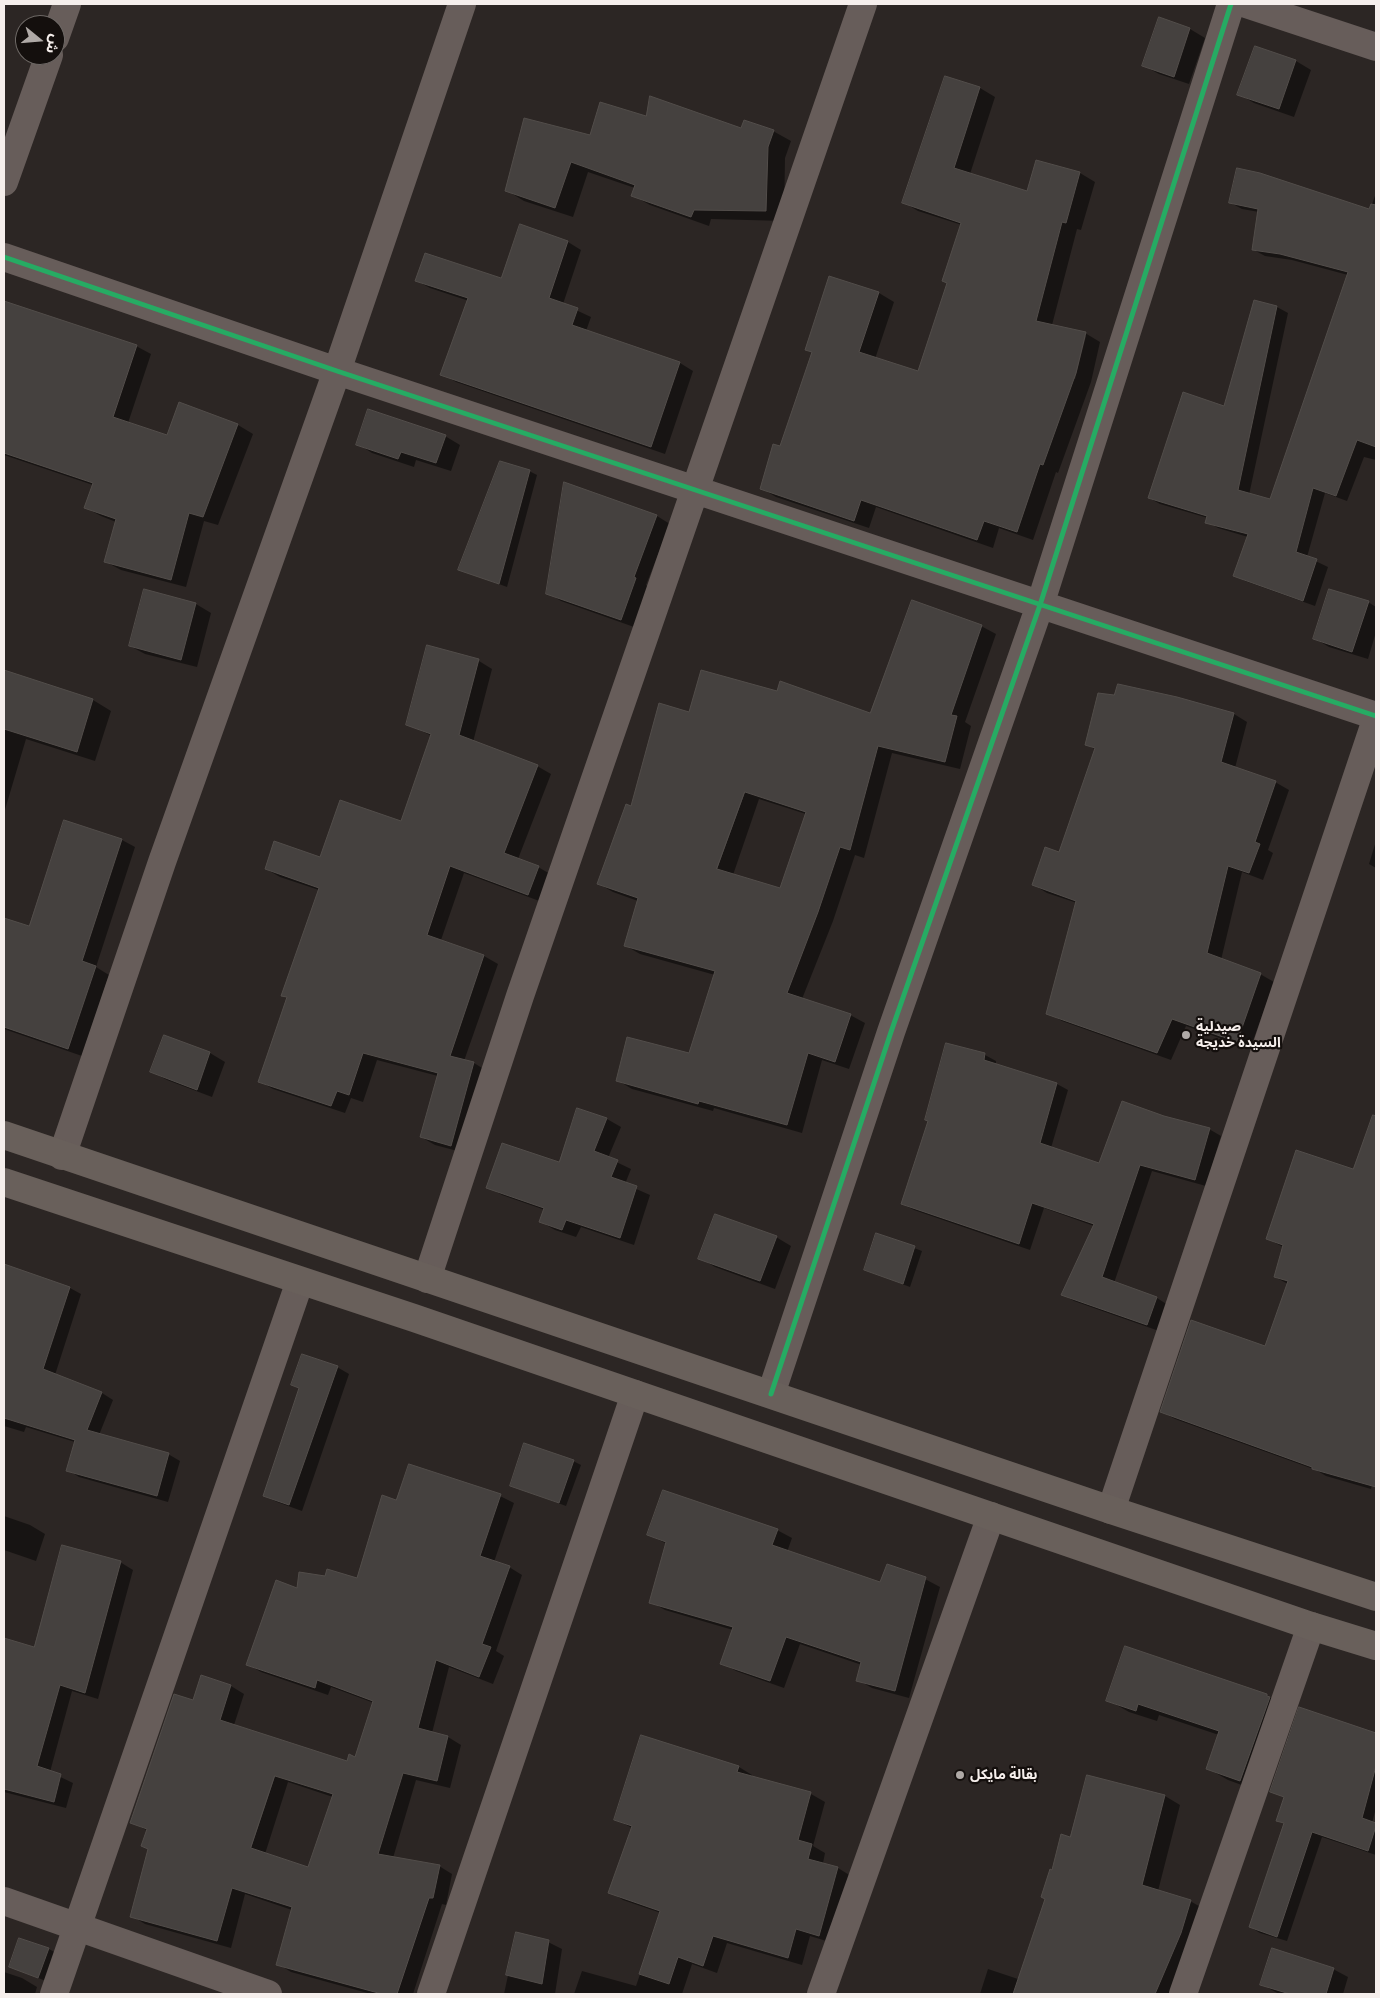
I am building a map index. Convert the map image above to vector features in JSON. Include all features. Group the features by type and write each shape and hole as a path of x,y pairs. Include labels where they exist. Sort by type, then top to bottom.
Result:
{"main road":[{"path":"4,1135 1111,1510 1376,1597"},
{"path":"4,1182 635,1394 1311,1626 1376,1646"}],"street":[{"path":"62,1156 162,862 337,371 462,4"},
{"path":"427,1279 520,996 863,4"},
{"path":"770,1394 891,1032 1040,605 1232,4"},
{"path":"1246,4 1376,47"},
{"path":"4,182 45,65"},
{"path":"4,257 337,371 1376,718 1111,1510"},
{"path":"54,1994 300,1281"},
{"path":"431,1994 635,1394"},
{"path":"821,1994 991,1516"},
{"path":"1183,1994 1311,1626"},
{"path":"4,1901 77,1925 268,1994"}],"building":[{"path":"1159,17 1190,28 1174,77 1142,66"},
{"path":"1255,46 1296,60 1279,109 1237,95"},
{"path":"945,76 980,87 954,168 1027,191 1036,160 1080,172 1066,223 1062,222 1036,321 1086,332 1076,373 1043,465 1040,464 1017,532 984,521 977,540 861,500 854,521 760,489 773,444 780,446 812,352 805,350 829,276 879,292 859,352 918,371 947,283 942,281 961,223 902,203"},
{"path":"650,96 741,128 744,120 774,130 768,147 766,211 694,210 691,217 631,196 635,185 571,162 555,208 505,191 524,118 590,135 600,102 646,116"},
{"path":"1237,168 1260,173 1369,209 1371,204 1376,205 1376,447 1357,440 1336,496 1313,488 1296,552 1317,559 1303,601 1233,576 1248,534 1205,523 1207,516 1148,498 1183,392 1224,406 1254,300 1277,306 1238,490 1270,499 1348,272 1280,254 1252,250 1258,209 1229,203"},
{"path":"520,224 568,241 549,298 578,308 572,325 680,362 651,447 440,375 468,298 415,281 425,253 501,278"},
{"path":"4,301 137,345 113,417 167,435 179,402 238,424 203,517 189,513 171,580 104,562 116,519 84,508 93,483 4,453"},
{"path":"368,409 446,435 436,463 401,452 398,459 356,445"},
{"path":"500,461 530,470 499,584 458,570"},
{"path":"564,482 657,515 634,577 636,578 621,620 546,594"},
{"path":"144,589 196,603 181,660 129,646"},
{"path":"1329,589 1369,601 1352,652 1313,639"},
{"path":"912,600 982,625 951,715 957,716 945,762 878,746 850,850 840,847 818,912 787,993 851,1014 835,1062 808,1053 787,1125 699,1101 698,1104 616,1081 627,1037 689,1053 715,971 624,946 638,898 597,884 626,804 631,806 659,703 689,712 701,670 777,691 780,681 870,713","holes":["745,792 806,812 780,888 717,869"]},
{"path":"427,645 479,659 459,735 538,765 504,853 539,866 528,895 450,866 427,935 484,955 450,1056 474,1062 451,1146 420,1137 438,1073 363,1053 349,1095 337,1091 331,1106 258,1082 287,997 281,996 319,888 265,869 274,841 320,857 340,800 401,821 431,734 406,725"},
{"path":"4,670 93,699 77,752 4,729"},
{"path":"1118,684 1177,697 1234,713 1221,762 1276,781 1255,842 1260,844 1249,873 1228,866 1207,953 1261,973 1237,1042 1172,1019 1157,1053 1046,1014 1076,901 1032,885 1045,847 1059,852 1095,748 1085,745 1098,693 1114,695"},
{"path":"64,820 122,839 82,961 96,966 68,1049 4,1027 4,918 29,926"},
{"path":"164,1035 210,1052 197,1090 150,1072"},
{"path":"946,1043 985,1053 984,1060 1057,1083 1040,1143 1099,1163 1122,1101 1164,1116 1210,1128 1195,1180 1140,1165 1102,1277 1157,1297 1147,1325 1061,1295 1094,1224 1032,1203 1019,1244 901,1204 928,1121 925,1120"},
{"path":"577,1108 607,1118 594,1151 618,1160 611,1177 637,1186 620,1238 566,1220 562,1230 539,1222 544,1208 486,1188 502,1143 559,1162"},
{"path":"1373,1115 1376,1116 1376,1487 1312,1469 1312,1467 1160,1412 1191,1320 1265,1346 1288,1281 1274,1277 1283,1245 1266,1239 1296,1150 1353,1169"},
{"path":"715,1214 777,1236 760,1281 698,1259"},
{"path":"876,1233 915,1246 903,1284 864,1270"},
{"path":"4,1264 70,1287 43,1369 102,1392 87,1430 169,1453 157,1496 66,1471 75,1440 4,1418"},
{"path":"302,1354 338,1366 289,1505 263,1496 299,1388 291,1385"},
{"path":"524,1443 574,1460 559,1503 510,1486"},
{"path":"409,1464 501,1494 480,1556 510,1566 482,1644 491,1647 479,1677 436,1660 418,1728 448,1736 437,1781 403,1773 378,1854 440,1865 433,1898 429,1898 397,1994 382,1994 276,1965 292,1907 232,1888 217,1941 130,1917 148,1849 141,1846 147,1829 130,1823 174,1694 193,1700 201,1675 231,1685 220,1720 347,1761 349,1754 355,1757 373,1701 317,1680 315,1688 246,1665 276,1580 297,1588 299,1572 325,1576 327,1569 357,1578 382,1495 396,1500","holes":["275,1776 333,1794 308,1867 251,1848"]},
{"path":"663,1490 778,1529 772,1545 880,1582 887,1564 926,1577 895,1691 856,1681 861,1662 786,1637 770,1681 720,1664 733,1627 649,1603 666,1542 647,1535"},
{"path":"62,1545 121,1561 85,1693 60,1685 37,1766 61,1774 54,1802 4,1789 4,1638 34,1647"},
{"path":"1125,1646 1267,1694 1270,1697 1240,1781 1206,1769 1219,1731 1138,1704 1136,1711 1106,1701"},
{"path":"1299,1707 1376,1733 1376,1766 1362,1818 1376,1823 1376,1826 1368,1851 1312,1832 1277,1937 1249,1927 1284,1823 1276,1821 1284,1797 1270,1792"},
{"path":"641,1735 739,1766 737,1772 811,1792 798,1840 812,1844 808,1859 838,1867 819,1936 796,1929 788,1958 713,1936 703,1966 678,1957 669,1984 639,1974 660,1911 608,1893 632,1826 614,1820"},
{"path":"1087,1775 1165,1795 1142,1885 1191,1900 1181,1933 1155,1994 1013,1994 1045,1899 1041,1897 1050,1869 1052,1870 1061,1834 1070,1837"},
{"path":"516,1932 549,1940 542,1984 506,1975"},
{"path":"19,1938 49,1948 38,1978 9,1967"},
{"path":"1272,1948 1334,1968 1326,1994 1290,1994 1260,1985"}],"cycle path":[{"path":"771,1394 891,1032 1040,605 1231,4"},
{"path":"4,257 337,371 1376,716"}],"place":[{"name":"صيدلية السيدة خديجة","path":"1186,1035"},
{"name":"بقالة مايكل","path":"960,1775"}]}
